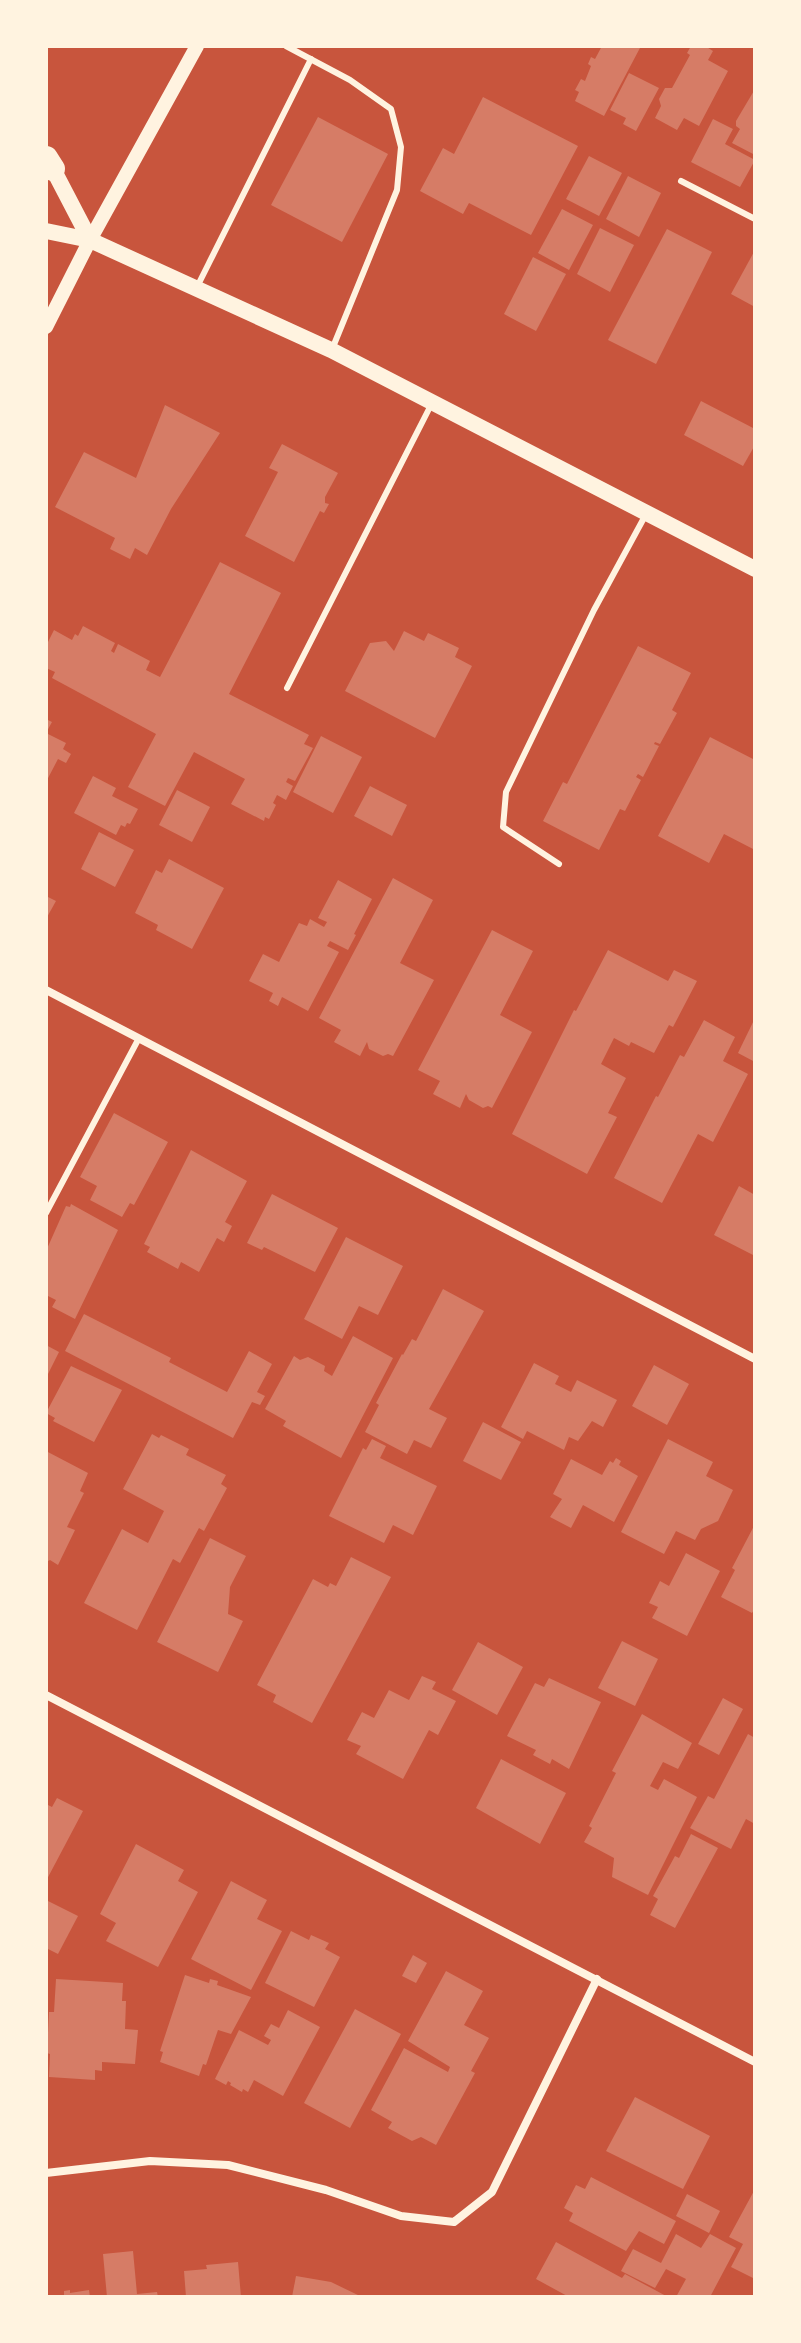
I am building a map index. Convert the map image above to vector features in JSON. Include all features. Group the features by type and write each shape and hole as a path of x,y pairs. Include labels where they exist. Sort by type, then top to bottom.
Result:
{"main road":[{"path":"48,164 90,240"},
{"path":"46,231 90,240 331,350 755,569"}],"street":[{"path":"46,327 90,240 197,46"},
{"path":"46,990 755,1359"},
{"path":"46,1695 755,2062"},
{"path":"46,2173 150,2161 228,2165 326,2190 401,2216 454,2222 492,2192 597,1979"}],"lane":[{"path":"286,46 350,80 391,109 401,147 397,190 331,350"},
{"path":"197,287 311,59"},
{"path":"681,181 755,219"},
{"path":"287,688 432,403"},
{"path":"559,864 503,827 506,792 594,610 647,513"},
{"path":"46,1213 139,1038"}],"building":[{"path":"602,46 641,46 604,116 575,101 579,92 575,90 581,79 585,81 591,57 595,59"},
{"path":"691,46 705,46 713,51 708,60 728,71 699,126 684,118 677,130 655,118 661,106 659,99 665,88 672,88 690,55 687,53"},
{"path":"629,73 659,88 636,131 623,124 626,118 610,110"},
{"path":"755,89 755,155 732,143 740,129 736,121"},
{"path":"483,97 578,146 531,235 469,203 463,214 420,191 443,148 454,154"},
{"path":"318,117 388,154 342,242 271,205"},
{"path":"713,119 733,129 725,144 755,160 740,187 691,162"},
{"path":"589,156 622,173 599,216 566,199"},
{"path":"628,176 661,193 639,237 606,219"},
{"path":"562,209 593,225 569,270 538,253"},
{"path":"600,228 634,245 610,292 577,274"},
{"path":"667,229 712,252 656,364 608,340"},
{"path":"755,250 755,307 731,294"},
{"path":"533,257 566,274 536,331 504,314"},
{"path":"701,401 755,429 755,445 743,466 684,435"},
{"path":"165,405 220,433 171,509 147,555 135,548 130,559 110,549 115,538 55,507 84,452 136,478"},
{"path":"282,444 338,473 325,497 325,503 329,504 324,513 320,511 294,562 245,536 278,472 269,468"},
{"path":"220,562 281,593 229,694 309,735 304,744 313,748 295,781 288,778 286,782 293,786 286,800 277,795 269,819 265,817 264,821 231,804 245,779 194,752 165,806 128,787 156,734 52,678 55,672 46,668 46,646 54,630 72,640 83,626 115,643 111,651 114,653 118,644 150,661 146,670 160,677"},
{"path":"404,631 424,641 428,633 459,648 455,657 472,666 435,738 345,691 370,643 386,641 394,651"},
{"path":"638,646 691,673 672,710 677,713 660,744 655,742 659,746 643,777 638,774 636,777 641,780 625,811 620,809 599,850 543,821 563,782 567,784"},
{"path":"46,719 52,722 46,733"},
{"path":"46,733 66,743 63,749 71,754 66,763 58,759 46,782"},
{"path":"321,736 362,757 333,813 293,792"},
{"path":"710,737 755,760 755,850 724,834 709,863 658,836"},
{"path":"93,776 116,788 112,796 138,809 130,824 127,823 125,827 121,825 116,835 74,813"},
{"path":"370,786 407,805 392,836 354,816"},
{"path":"177,790 210,807 192,842 159,825"},
{"path":"99,832 134,850 115,887 81,869"},
{"path":"169,859 224,888 192,949 156,930 158,925 135,913 156,870 162,873"},
{"path":"393,878 433,900 400,963 434,980 393,1056 383,1056 369,1049 367,1042 360,1056 334,1042 341,1030 319,1018"},
{"path":"338,880 372,899 356,935 348,950 330,941 327,946 339,952 308,1011 282,997 278,1006 269,1001 273,993 249,981 263,954 279,962 299,923 307,926 310,919 324,927 327,922 318,918"},
{"path":"46,896 56,901 46,919"},
{"path":"492,930 533,951 500,1015 532,1032 492,1108 483,1108 469,1100 466,1094 460,1108 433,1094 440,1081 418,1070"},
{"path":"608,950 668,981 674,970 697,981 673,1027 669,1025 654,1053 614,1038 601,1064 626,1078 608,1113 617,1117 587,1174 512,1134"},
{"path":"755,1018 755,1062 738,1053"},
{"path":"704,1020 735,1037 723,1061 748,1074 713,1142 698,1134 662,1203 614,1178 656,1096 680,1055 684,1057"},
{"path":"114,1113 168,1142 134,1205 130,1203 122,1217 90,1200 97,1186 80,1177"},
{"path":"191,1150 247,1181 225,1222 232,1226 224,1242 217,1238 199,1272 181,1262 178,1269 147,1252 150,1247 144,1244"},
{"path":"739,1186 755,1195 755,1256 714,1235"},
{"path":"272,1194 338,1228 315,1272 264,1247 262,1250 247,1243"},
{"path":"71,1204 118,1230 75,1319 52,1307 56,1300 46,1295 46,1251 66,1206 70,1207"},
{"path":"346,1237 403,1266 378,1315 359,1306 342,1339 304,1319"},
{"path":"443,1289 484,1311 429,1409 447,1418 431,1448 414,1440 407,1454 365,1432 379,1405 376,1403 402,1354 412,1339 416,1341"},
{"path":"84,1314 171,1358 169,1362 227,1392 249,1351 272,1364 257,1392 265,1396 260,1405 252,1402 233,1438 65,1351"},
{"path":"353,1336 393,1358 341,1458 283,1426 286,1421 265,1409 294,1356 300,1360 308,1357 325,1366 324,1371 332,1376"},
{"path":"46,1345 59,1352 46,1378"},
{"path":"534,1363 559,1376 555,1384 571,1392 577,1380 617,1400 603,1427 592,1421 578,1441 569,1437 564,1450 527,1431 523,1439 501,1427"},
{"path":"654,1365 689,1384 667,1425 632,1406"},
{"path":"71,1366 122,1390 94,1442 53,1421 55,1418 46,1413"},
{"path":"483,1422 521,1442 501,1480 463,1461"},
{"path":"152,1434 159,1438 161,1435 189,1449 186,1455 226,1475 221,1484 227,1488 204,1531 199,1528 180,1563 173,1559 137,1630 84,1603 122,1529 148,1543 164,1511 123,1489"},
{"path":"372,1439 386,1446 380,1458 437,1486 413,1535 393,1525 384,1543 329,1516 363,1448 366,1450"},
{"path":"668,1439 713,1462 706,1476 733,1490 718,1521 701,1529 695,1540 676,1531 664,1554 621,1532"},
{"path":"46,1451 88,1473 80,1491 84,1493 67,1527 75,1530 58,1565 50,1560 46,1562"},
{"path":"616,1458 621,1461 619,1465 638,1476 614,1522 583,1505 571,1528 550,1517 562,1499 553,1494 571,1459 602,1475 610,1461 613,1463"},
{"path":"755,1524 755,1608 752,1613 721,1597"},
{"path":"210,1538 246,1556 230,1587 228,1614 243,1621 218,1672 157,1642"},
{"path":"686,1553 720,1571 687,1636 652,1618 658,1607 649,1603 660,1581 669,1586"},
{"path":"351,1557 391,1577 312,1723 273,1702 276,1695 257,1685 313,1579 328,1587 330,1583 336,1586"},
{"path":"622,1641 658,1659 635,1706 598,1688"},
{"path":"478,1642 523,1667 497,1715 452,1690"},
{"path":"422,1676 436,1682 432,1689 456,1701 438,1735 429,1730 403,1779 356,1754 361,1746 347,1740 362,1712 374,1718 389,1690 409,1700"},
{"path":"549,1678 601,1702 569,1769 552,1759 550,1764 533,1755 536,1750 507,1736 535,1683 544,1687"},
{"path":"723,1698 743,1709 719,1755 698,1744"},
{"path":"642,1714 692,1743 678,1769 663,1762 650,1786 658,1790 664,1779 697,1797 648,1895 612,1877 614,1858 584,1842 616,1773 612,1771"},
{"path":"748,1734 755,1738 755,1824 746,1819 731,1849 690,1828 708,1796 714,1799"},
{"path":"501,1759 566,1793 540,1844 476,1808"},
{"path":"57,1798 83,1811 46,1881 46,1804 52,1807"},
{"path":"691,1834 718,1848 675,1928 650,1915 658,1899 653,1896"},
{"path":"136,1844 184,1870 178,1881 198,1892 158,1967 106,1941 116,1923 100,1914"},
{"path":"231,1881 267,1900 257,1919 282,1931 251,1990 191,1959"},
{"path":"46,1900 78,1916 58,1954 46,1948"},
{"path":"291,1931 309,1940 311,1935 329,1943 325,1949 340,1957 314,2007 265,1983"},
{"path":"413,1955 427,1963 416,1983 402,1976"},
{"path":"446,1971 483,1991 464,2025 489,2038 471,2071 475,2073 436,2145 421,2137 412,2141 388,2128 392,2122 371,2110 404,2048 448,2072 450,2067 408,2041"},
{"path":"185,1975 209,1983 210,1979 218,1981 217,1985 251,1997 231,2034 218,2030 199,2076 160,2062 163,2052 160,2051"},
{"path":"56,1979 123,1983 125,2029 138,2030 135,2064 102,2062 102,2071 95,2070 95,2080 49,2077 49,2012 54,2012"},
{"path":"355,2009 401,2034 350,2128 304,2103"},
{"path":"288,2010 320,2027 283,2096 254,2080 248,2092 243,2089 242,2092 228,2081 226,2085 215,2079 239,2030 268,2045 271,2040 264,2036 271,2024 279,2028"},
{"path":"635,2097 710,2136 683,2189 606,2151"},
{"path":"591,2177 676,2221 664,2244 639,2231 626,2251 569,2221 573,2213 564,2208 576,2185 585,2189"},
{"path":"755,2189 755,2279 731,2267 743,2244 729,2237"},
{"path":"687,2194 720,2211 709,2233 676,2216"},
{"path":"676,2234 701,2248 710,2234 736,2248 710,2297 676,2297 686,2279 666,2269 655,2288 621,2271 633,2249 661,2263"},
{"path":"556,2242 622,2278 625,2274 668,2297 569,2297 536,2279"},
{"path":"133,2251 137,2294 157,2292 158,2297 107,2297 103,2254"},
{"path":"238,2262 241,2297 186,2297 184,2271"},
{"path":"296,2276 331,2282 362,2297 292,2297"},
{"path":"70,2290 70,2293 89,2290 90,2297 64,2297 64,2291"}]}
